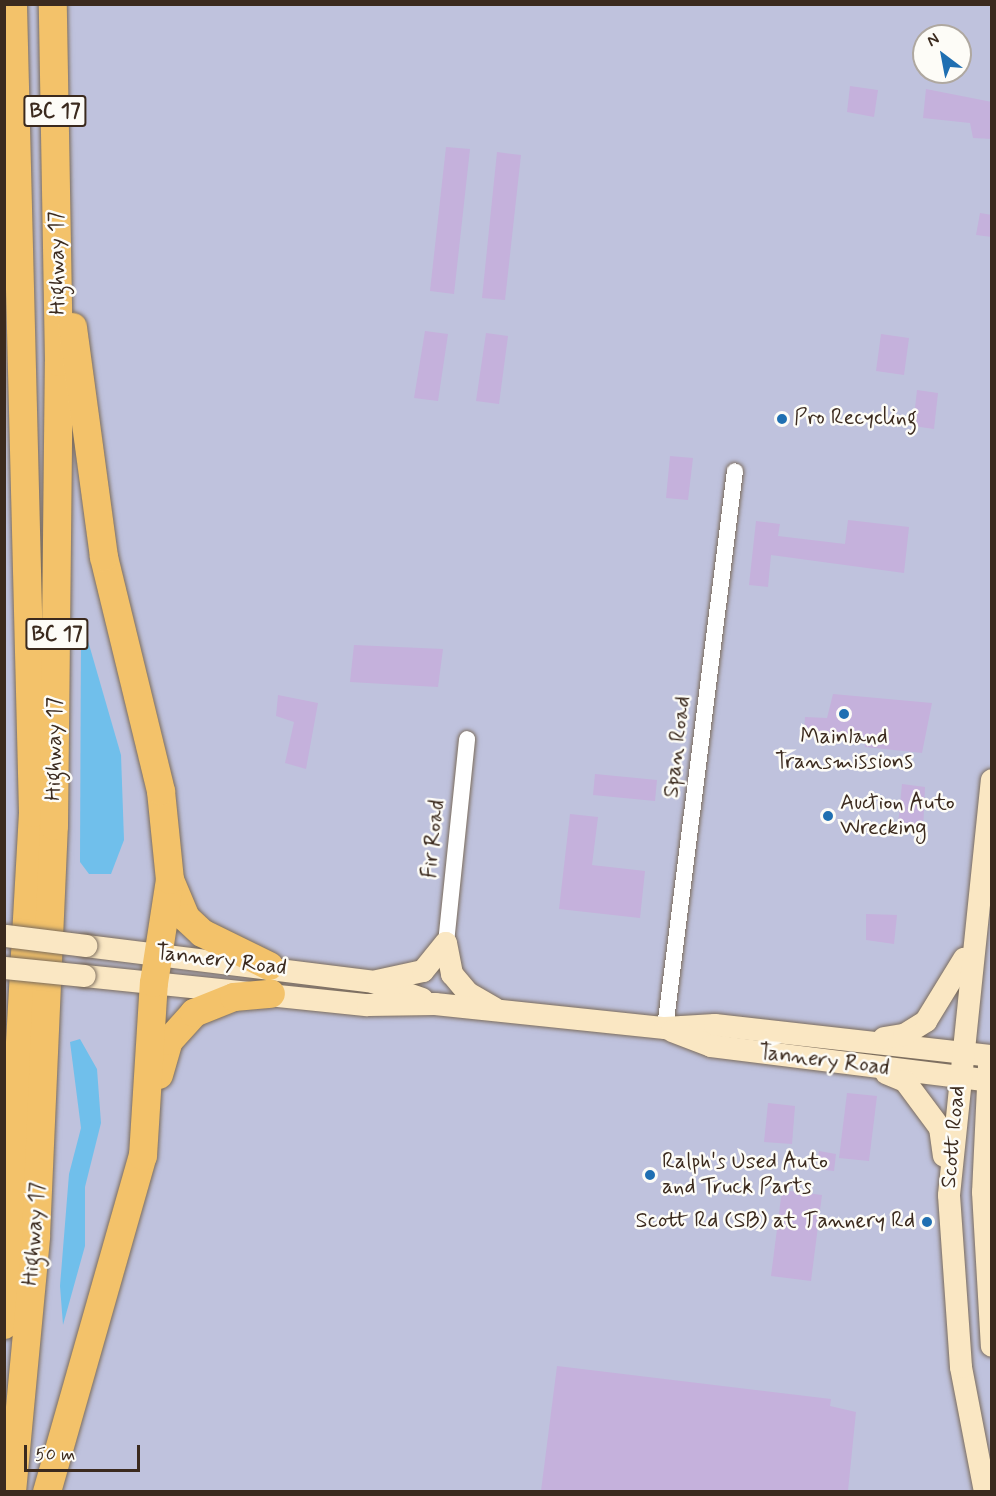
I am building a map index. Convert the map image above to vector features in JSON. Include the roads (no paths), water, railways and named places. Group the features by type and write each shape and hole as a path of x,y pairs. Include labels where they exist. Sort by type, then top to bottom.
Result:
{"highway":[{"name":"Highway 17","path":"4,1324 33,813 13,4"},
{"name":"Highway 17","path":"12,1491 46,1051 56,667 57,218 53,4"},
{"path":"57,218 89,476 111,596 161,791 170,880 154,983 147,1120"},
{"path":"170,880 186,918 201,933 269,966"},
{"path":"46,1491 123,1240 147,1120 163,1055 184,1022 219,1001 271,994"}],"main road":[{"name":"Scott Road","path":"985,1491 961,1367 949,1195 961,1053 992,780"},
{"name":"Tannery Road","path":"5,936 269,966 373,982 435,1004"},
{"path":"867,1041 904,1035 926,1021 954,984 974,937"},
{"path":"373,982 423,971 446,943"},
{"path":"446,943 452,975 468,993 500,1012"},
{"name":"Tannery Road","path":"5,968 368,1005 435,1004 665,1028 715,1025 961,1053 991,1051"},
{"name":"Tannery Road","path":"665,1028 711,1046 989,1081"},
{"name":"Scott Road","path":"991,1051 983,1192 992,1346"},
{"path":"867,1066 905,1081 940,1128 949,1195"},
{"path":"983,1192 992,1168"}],"street":[{"name":"Span Road","path":"665,1028 735,471"},
{"name":"Fir Road","path":"446,943 467,739"}],"water":[{"path":"86,634 121,755 124,840 111,874 89,874 80,862 81,637"},
{"path":"80,1039 97,1069 101,1123 85,1187 85,1246 63,1325 60,1286 69,1174 81,1128 70,1042"}],"place":[{"name":"Pro Recycling","path":"782,419"},
{"name":"Mainland Transmissions","path":"844,714"},
{"name":"Auction Auto Wrecking","path":"828,816"},
{"name":"Ralph's Used Auto and Truck Parts","path":"650,1175"},
{"name":"Scott Rd (SB) at Tannery Rd","path":"927,1222"}]}
